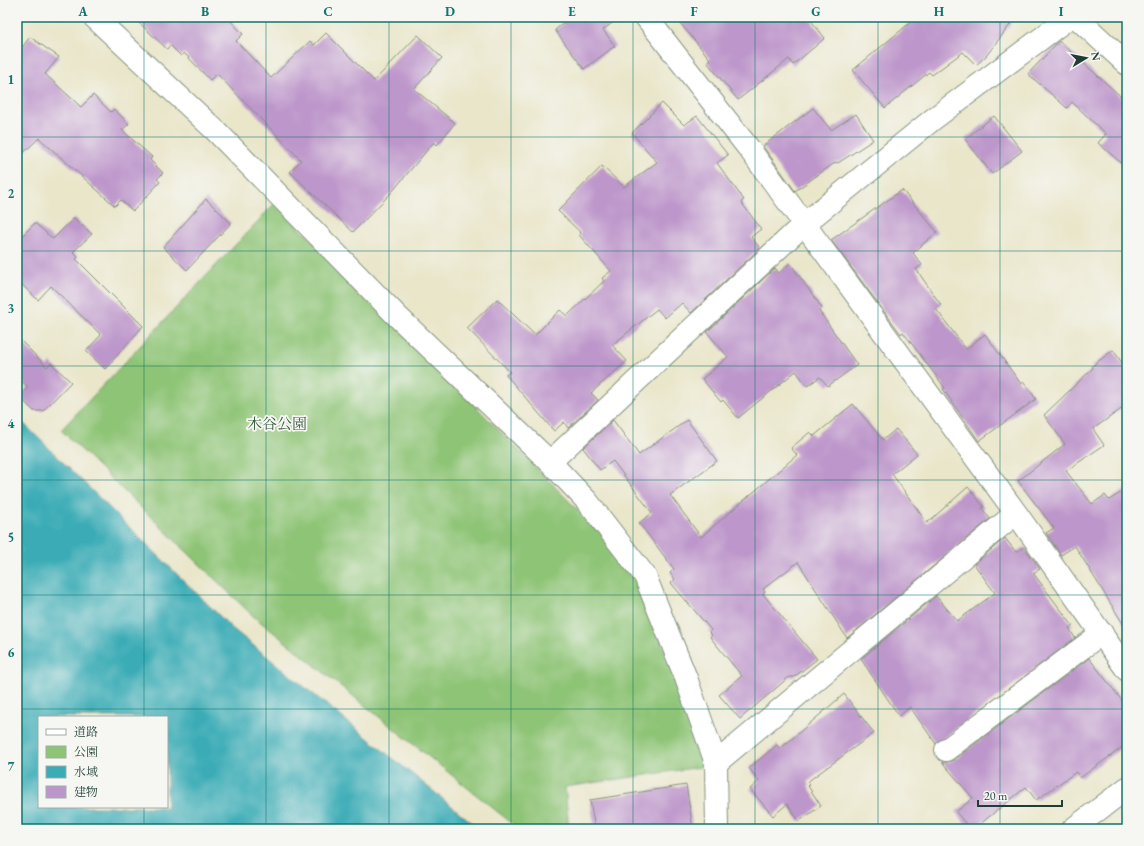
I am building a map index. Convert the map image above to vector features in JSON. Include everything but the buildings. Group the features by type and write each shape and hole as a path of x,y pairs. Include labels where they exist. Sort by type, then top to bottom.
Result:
{"street":[{"path":"94,17 217,132 398,317 550,462 587,501 645,576 686,678 716,763 717,829"},
{"path":"646,17 750,150 1016,513 1127,670"},
{"path":"550,462 804,224 932,120 1070,17"},
{"path":"1076,17 1127,64"},
{"path":"716,763 1016,513"},
{"path":"946,750 1102,633"},
{"path":"1073,829 1127,788"}],"green space":[{"name":"木谷公園","path":"275,203 634,567 707,766 565,787 569,829 519,829 252,615 61,430"}],"water":[{"path":"17,417 233,629 480,829 17,829"}]}
